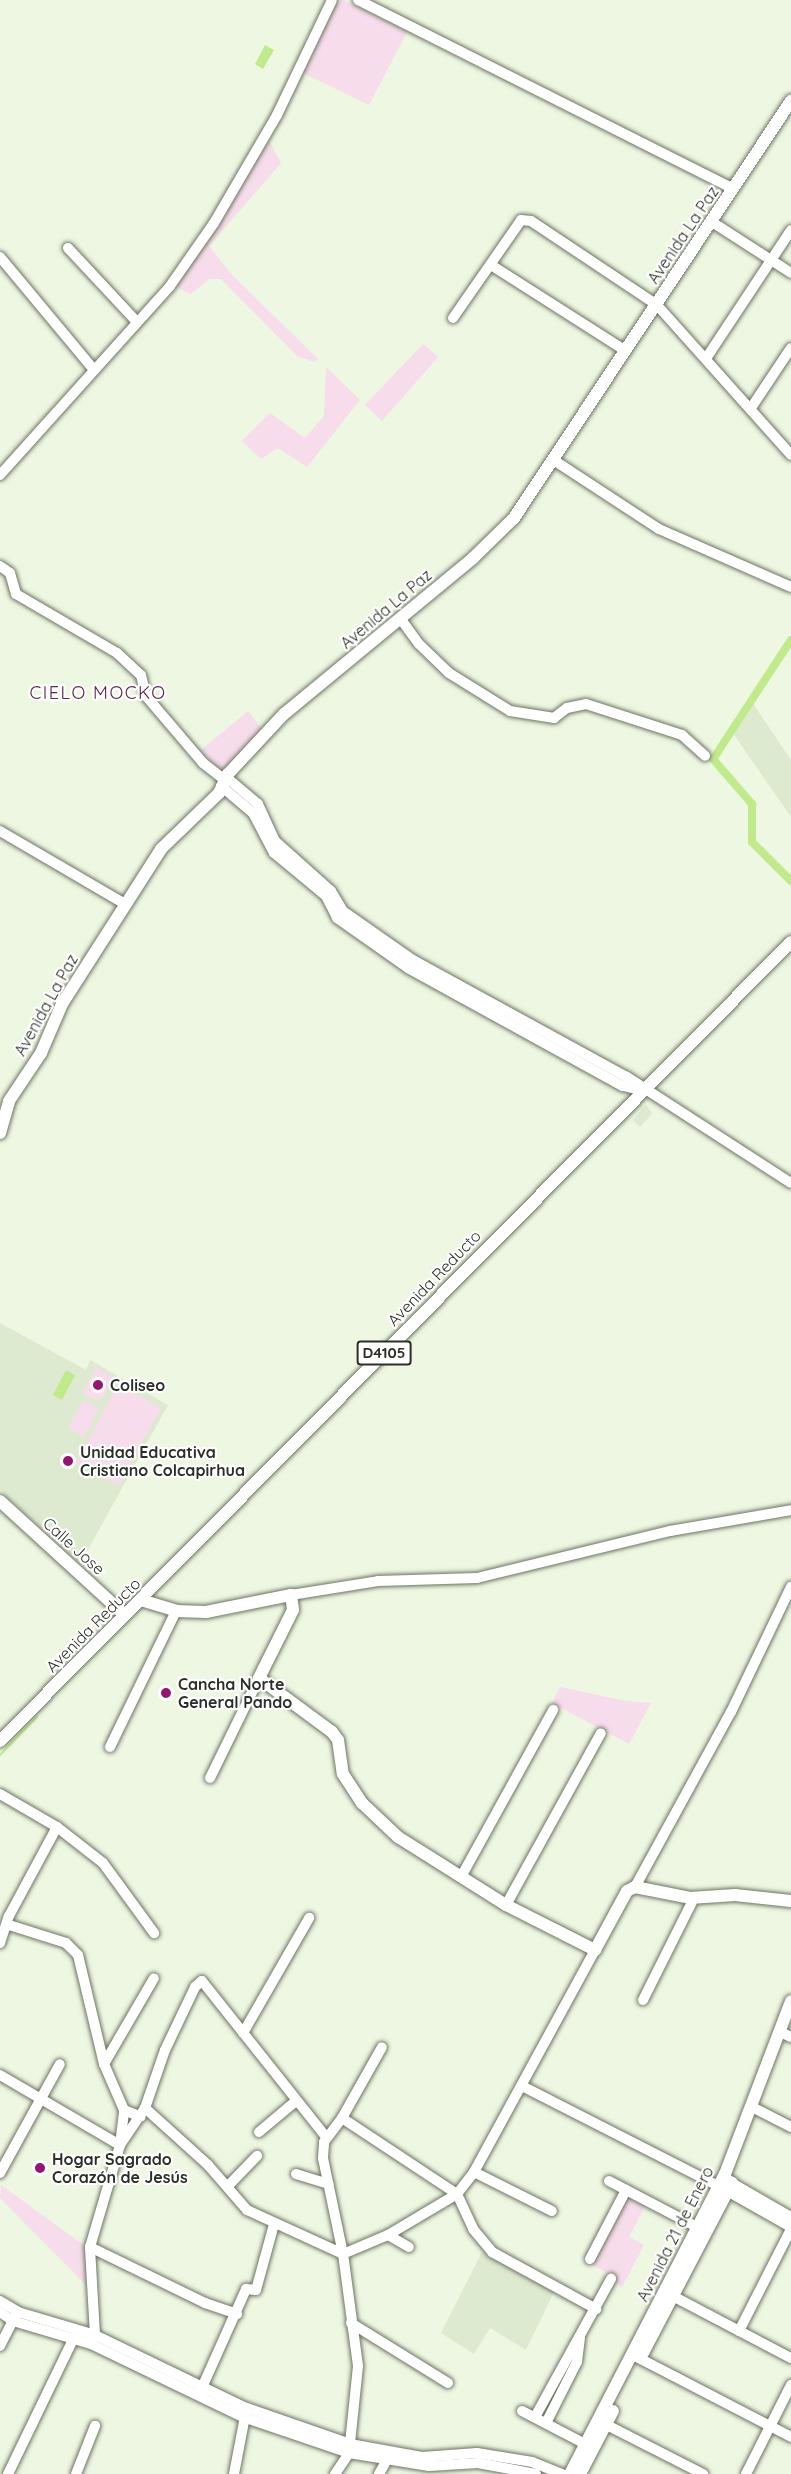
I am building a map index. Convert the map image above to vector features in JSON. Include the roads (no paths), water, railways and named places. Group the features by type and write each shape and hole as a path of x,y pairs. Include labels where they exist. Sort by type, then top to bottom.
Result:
{"main road":[{"name":"Avenida La Paz","path":"0,1133 9,1101 41,1053 62,1004 161,849 284,714 473,558 514,518 555,461 733,189 789,109"},
{"name":"Avenida Reducto","path":"0,1741 791,942"},
{"name":"Calle Jose","path":"0,1501 125,1615"},
{"path":"141,1600 176,1611 206,1612 291,1595 293,1610 259,1678 332,1732 338,1740 343,1774 374,1817 398,1837 506,1905 595,1950 627,1891 635,1887 694,1898 735,1895 791,1900"},
{"name":"Avenida 21 de Enero","path":"570,2474 589,2446 637,2357 725,2185 791,2001"},
{"name":"Avenida 21 de Enero","path":"668,2294 698,2227 725,2185"},
{"name":"Avenida 21 de Enero","path":"580,2474 589,2446"}],"street":[{"path":"0,475 170,286 220,213 277,115 332,0"},
{"path":"358,0 733,189"},
{"path":"453,318 521,220 531,221 657,304 707,357 791,455"},
{"path":"712,222 791,273"},
{"path":"707,357 791,230"},
{"path":"68,248 138,322"},
{"path":"0,257 94,370"},
{"path":"491,265 626,351"},
{"path":"751,408 791,348"},
{"path":"555,461 659,529 791,587"},
{"path":"0,566 10,573 16,594 117,654 141,675 146,696 204,763 224,781 258,804 275,841 314,880 326,896 337,918 411,964 623,1086 642,1090 791,1183"},
{"path":"400,618 418,644 449,673 510,711 554,718 567,708 586,704 682,735 705,756"},
{"path":"0,831 125,904"},
{"path":"291,1595 378,1581 477,1578 670,1531 791,1510"},
{"path":"635,1887 730,1712 791,1587"},
{"path":"110,1746 176,1611"},
{"path":"210,1778 259,1678"},
{"path":"461,1877 553,1710"},
{"path":"506,1905 601,1733"},
{"path":"0,1794 57,1827 103,1863 154,1933"},
{"path":"0,1943 9,1925 9,1916 57,1827"},
{"path":"643,2000 694,1898"},
{"path":"243,2033 309,1918"},
{"path":"9,1925 66,1943 78,1955 104,2064 124,2110 120,2145 90,2247 93,2339"},
{"path":"124,2110 143,2112 228,2186 247,2210 343,2253 388,2235 457,2194 474,2172 595,1950"},
{"path":"104,2064 154,1978"},
{"path":"120,2145 143,2112 165,2050 195,1987 202,1981 326,2137"},
{"path":"779,2031 791,2037"},
{"path":"335,2474 349,2449 358,2366 343,2253 323,2158 326,2137 342,2118 382,2047"},
{"path":"0,2173 60,2064"},
{"path":"0,2075 120,2145"},
{"path":"522,2086 791,2217"},
{"path":"259,2132 296,2101"},
{"path":"752,2107 791,2127"},
{"path":"342,2118 457,2194 473,2229 492,2252 596,2309"},
{"path":"228,2186 257,2156"},
{"path":"474,2172 552,2211"},
{"path":"296,2174 328,2184"},
{"path":"609,2181 698,2227"},
{"path":"725,2185 791,2228 739,2331"},
{"path":"590,2259 626,2190"},
{"path":"201,2391 237,2314 246,2289 256,2290 274,2224"},
{"path":"388,2235 409,2247"},
{"path":"90,2247 205,2303 237,2314"},
{"path":"535,2418 611,2279"},
{"path":"668,2294 791,2358"},
{"path":"0,2301 15,2317"},
{"path":"0,2312 93,2339 245,2412 349,2449 429,2466 478,2463 537,2474"},
{"path":"0,2346 15,2317"},
{"path":"351,2323 448,2383"},
{"path":"8,2474 76,2333"},
{"path":"546,2423 577,2362 580,2338"},
{"path":"637,2357 791,2437"},
{"path":"746,2474 791,2385"},
{"path":"522,2411 589,2446"},
{"path":"234,2474 245,2412"},
{"path":"602,2422 703,2474"},
{"path":"76,2474 95,2426"},
{"path":"388,2457 477,2453 532,2462 562,2474"},
{"path":"379,2474 388,2457"}],"waterway":[{"path":"791,640 713,759 752,804 752,842 791,881"},
{"path":"0,1755 37,1717"}],"place":[{"name":"Coliseo","path":"98,1385"},
{"name":"Unidad Educativa Cristiano Colcapirhua","path":"68,1461"},
{"name":"Cancha Norte General Pando","path":"166,1693"},
{"name":"Hogar Sagrado Corazón de Jesús","path":"40,2168"}],"district":[{"name":"CIELO MOCKO","path":"98,693"}]}
